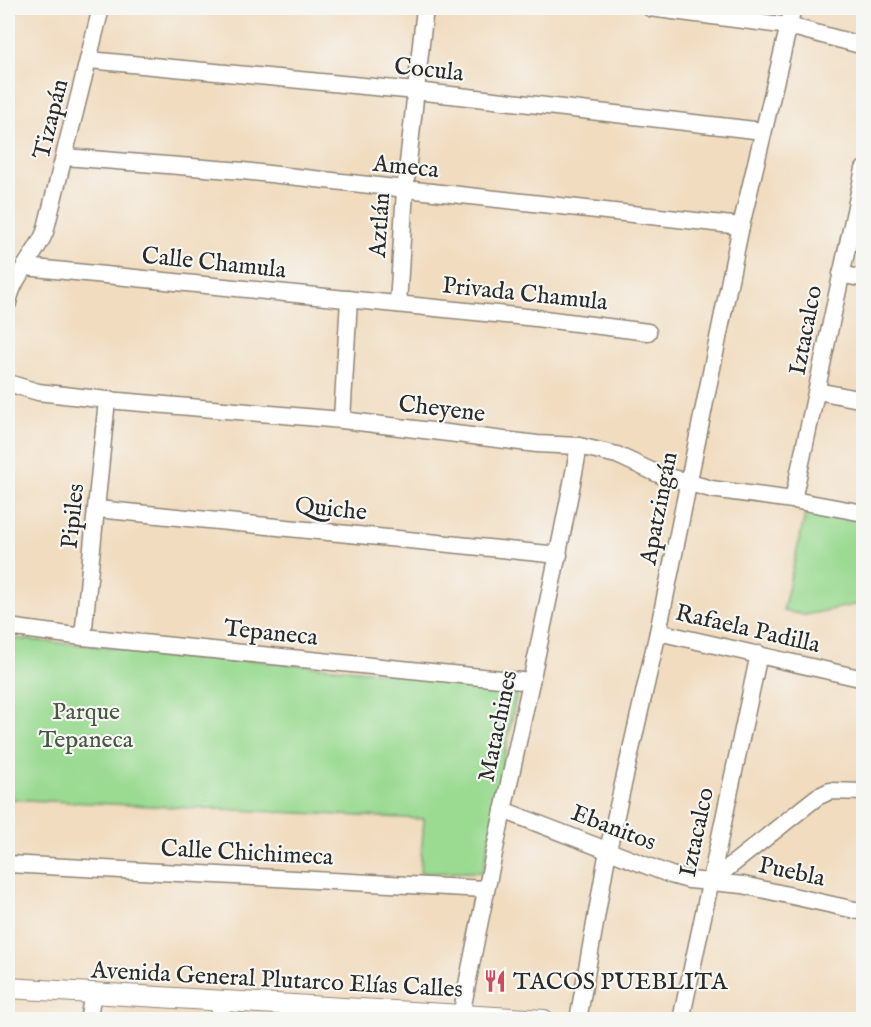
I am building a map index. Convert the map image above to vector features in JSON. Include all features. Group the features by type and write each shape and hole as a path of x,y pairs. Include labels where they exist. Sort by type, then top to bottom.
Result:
{"street":[{"name":"Tizapán","path":"8,303 15,281 40,244 45,232 101,8"},
{"name":"Aztlán","path":"398,304 405,190 425,8"},
{"path":"650,8 789,26 864,46"},
{"name":"Apatzingán","path":"578,1020 608,850 658,632 741,226 793,8"},
{"name":"Cocula","path":"89,60 416,91 763,131"},
{"name":"Ameca","path":"65,157 243,171 741,226"},
{"name":"Iztacalco","path":"793,500 863,172"},
{"name":"Calle Chamula","path":"25,267 398,304"},
{"path":"841,274 864,279"},
{"path":"342,420 350,299"},
{"name":"Privada Chamula","path":"398,304 648,332"},
{"name":"Cheyene","path":"8,383 38,392 108,400 342,420 537,444 579,446 608,452 658,474 688,482 736,493 793,500 864,513"},
{"path":"817,391 864,400"},
{"name":"Pipiles","path":"82,637 108,400"},
{"name":"Matachines","path":"461,1016 485,889 559,555 579,446"},
{"name":"Quiche","path":"97,509 559,555"},
{"name":"Tepaneca","path":"8,627 82,637 531,682"},
{"name":"Rafaela Padilla","path":"658,632 864,679"},
{"name":"Iztacalco","path":"681,1020 759,654"},
{"path":"710,882 816,797 830,791 864,792"},
{"name":"Ebanitos","path":"503,810 671,875 710,882"},
{"name":"Calle Chichimeca","path":"8,864 485,889"},
{"name":"Puebla","path":"710,882 743,885 864,912"},
{"name":"Avenida General Plutarco Elías Calles","path":"8,988 93,994 220,1010 543,1020"},
{"path":"88,1020 93,994"}],"green space":[{"path":"806,511 863,521 863,603 805,615 783,611"},
{"name":"Parque Tepaneca","path":"8,638 518,685 483,872 420,873 424,819 8,799"}],"place":[{"name":"TACOS PUEBLITA","path":"495,981"}]}
